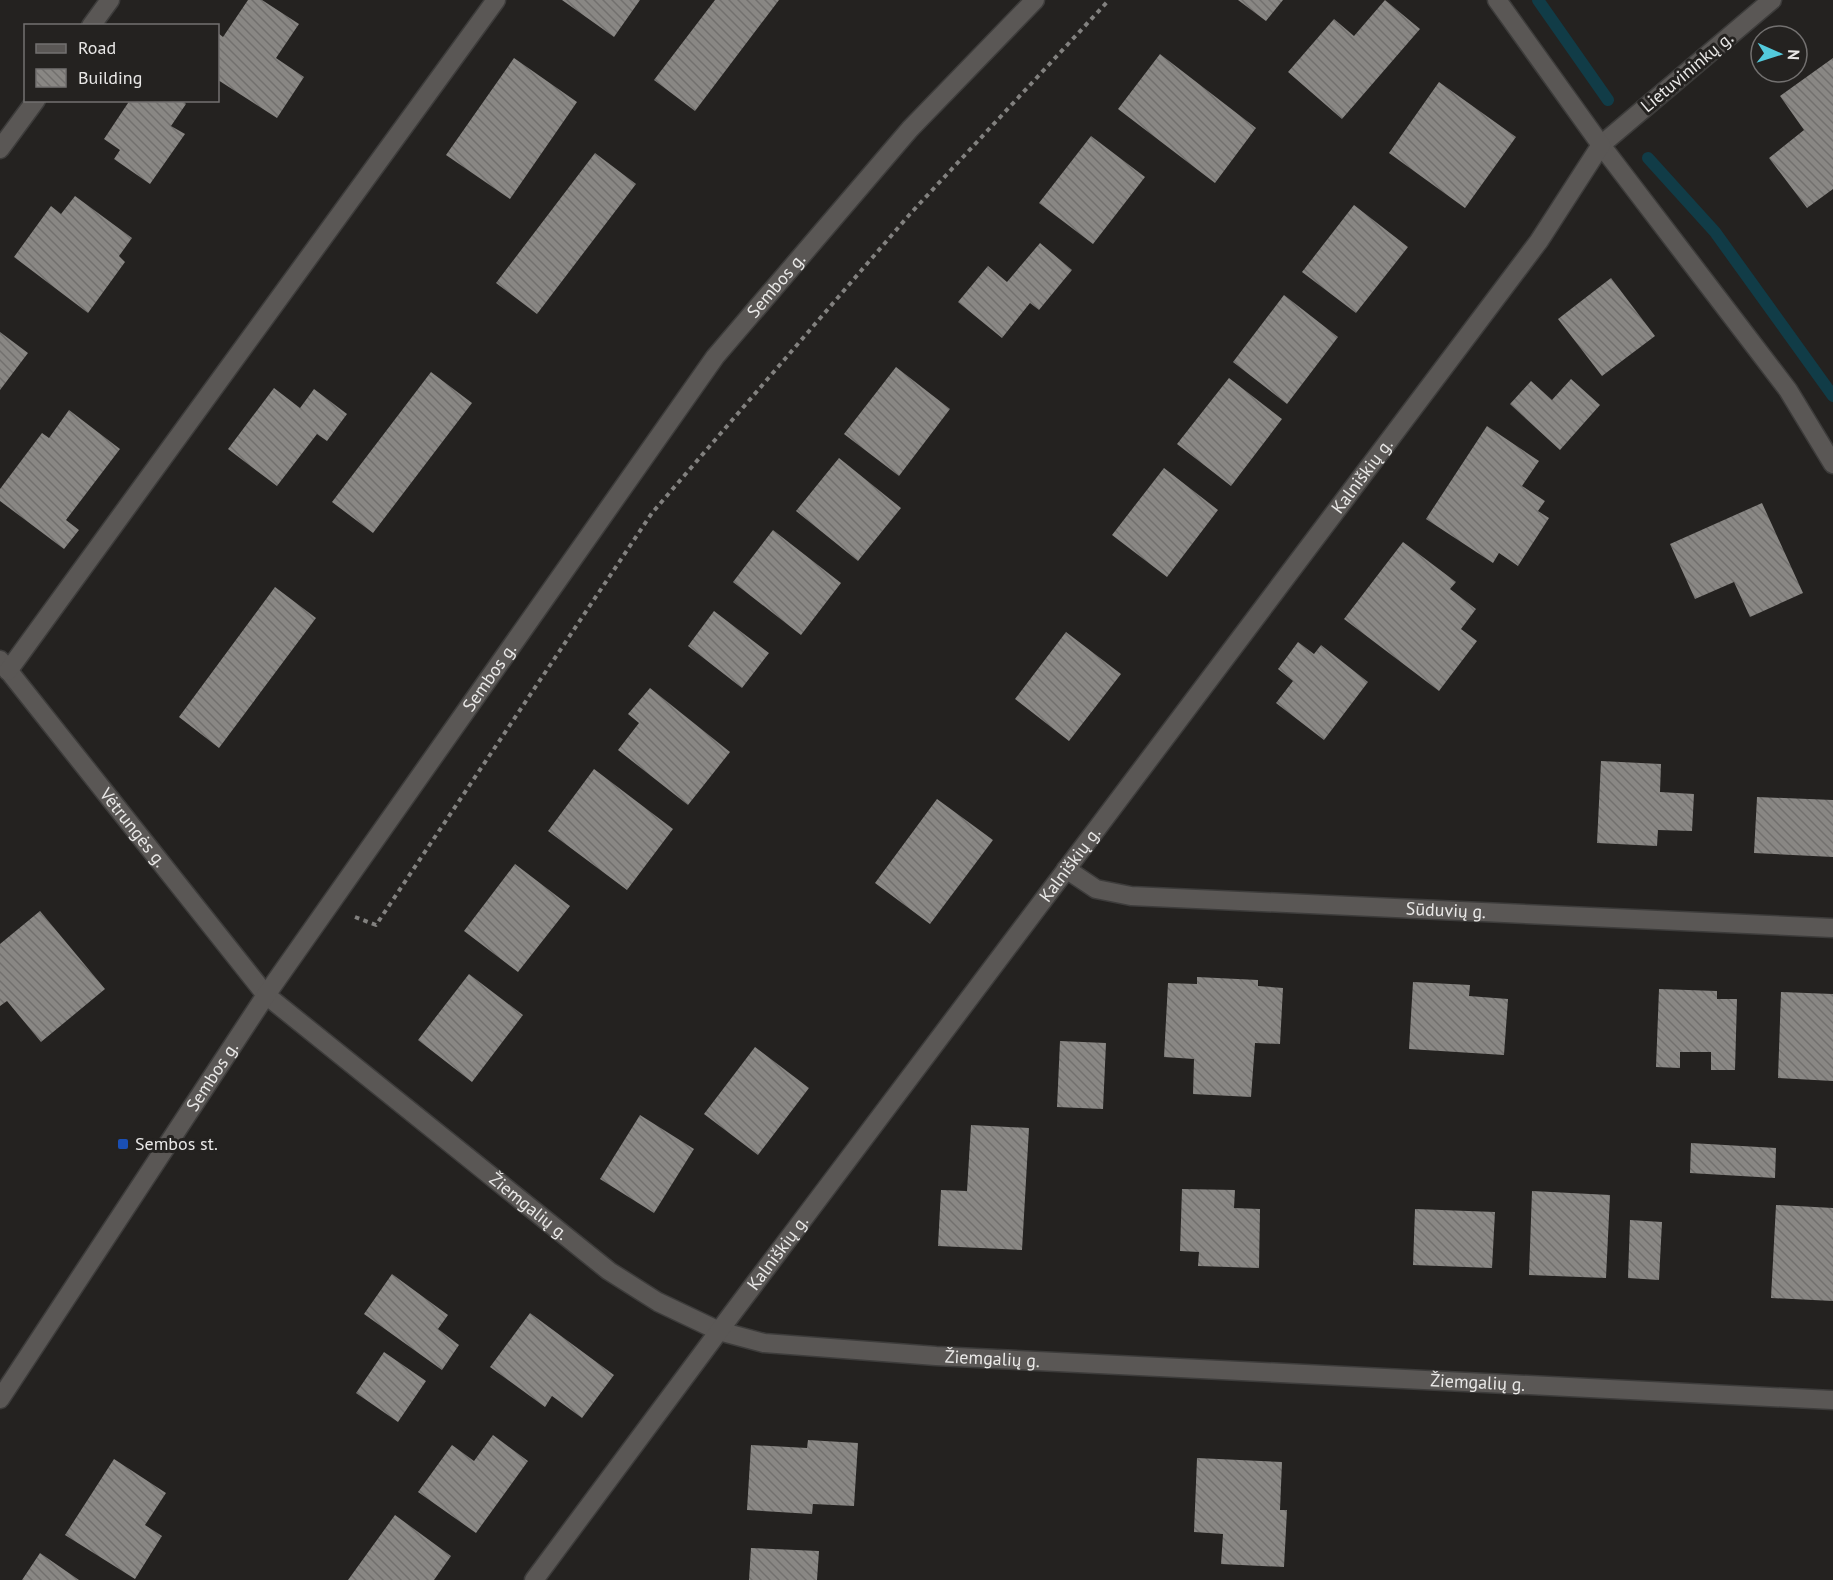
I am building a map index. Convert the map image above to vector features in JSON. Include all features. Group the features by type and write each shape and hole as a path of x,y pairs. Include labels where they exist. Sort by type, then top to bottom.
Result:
{"street":[{"path":"92,24 110,0"},
{"path":"4,666 496,0"},
{"name":"Sembos g.","path":"0,1399 266,995 715,357 910,129 1035,0"},
{"path":"1497,0 1601,145 1788,390 1833,464"},
{"name":"Lietuvininkų g.","path":"1601,145 1772,0"},
{"path":"0,149 35,102"},
{"name":"Kalniškių g.","path":"534,1580 719,1330 1539,241 1601,145"},
{"name":"Vėtrungės g.","path":"4,666 266,995"},
{"name":"Sūduvių g.","path":"1066,869 1096,889 1131,896 1833,928"},
{"name":"Žiemgalių g.","path":"266,995 609,1271 658,1302 719,1330 764,1343 936,1356 1833,1400"}],"path":[{"path":"327,907 376,925 652,513 910,214 1109,0"}],"building":[{"path":"248,0 262,0 299,24 276,58 304,77 277,118 219,81 219,34 223,37"},
{"path":"562,0 640,0 614,37"},
{"path":"715,0 779,0 695,111 654,80"},
{"path":"1238,0 1283,0 1266,21"},
{"path":"1385,0 1420,29 1342,119 1288,72 1334,19 1354,36"},
{"path":"1160,54 1256,128 1215,183 1118,109"},
{"path":"514,58 577,102 510,199 446,155"},
{"path":"1833,58 1833,189 1807,208 1769,158 1804,130 1780,96 1797,84 1809,84 1809,75"},
{"path":"1439,82 1516,137 1465,208 1389,153"},
{"path":"129,102 184,102 186,104 171,126 185,134 150,184 114,159 120,150 104,139"},
{"path":"1091,136 1145,177 1093,244 1039,203"},
{"path":"595,153 636,184 537,314 496,283"},
{"path":"75,196 132,238 119,256 125,262 88,313 14,257 51,206 61,214"},
{"path":"1354,205 1408,247 1356,313 1302,272"},
{"path":"1040,243 1072,270 1039,310 1030,303 1002,338 958,302 988,266 1007,282"},
{"path":"1611,278 1655,336 1602,376 1558,319"},
{"path":"1284,295 1338,337 1287,404 1233,362"},
{"path":"0,332 28,353 0,390"},
{"path":"896,367 950,409 899,476 844,434"},
{"path":"431,372 472,403 373,533 332,502"},
{"path":"1229,378 1282,419 1231,486 1177,444"},
{"path":"1571,379 1600,405 1560,450 1510,404 1531,381 1552,400"},
{"path":"274,388 300,408 314,389 347,414 327,441 317,434 277,486 228,449"},
{"path":"69,410 120,449 66,520 79,530 64,549 0,501 0,489 42,433 49,438"},
{"path":"1487,426 1539,461 1522,486 1545,501 1538,511 1549,518 1518,566 1499,553 1493,563 1426,519"},
{"path":"839,458 901,508 858,561 796,511"},
{"path":"1164,468 1218,510 1167,577 1112,535"},
{"path":"1762,503 1803,593 1750,617 1734,582 1695,599 1670,544"},
{"path":"773,530 841,583 801,635 733,582"},
{"path":"1403,542 1456,582 1450,589 1476,609 1461,629 1477,641 1439,691 1344,619"},
{"path":"275,587 316,618 219,748 179,717"},
{"path":"714,611 769,653 742,688 688,646"},
{"path":"1066,632 1121,674 1069,741 1015,699"},
{"path":"1298,642 1314,654 1321,645 1368,682 1324,740 1276,703 1293,681 1278,669"},
{"path":"650,688 730,752 688,805 618,750 639,723 628,714"},
{"path":"1601,761 1661,764 1660,792 1694,794 1692,831 1658,830 1657,846 1597,843"},
{"path":"594,769 673,829 627,890 548,831"},
{"path":"1757,797 1833,800 1833,857 1754,853"},
{"path":"937,799 993,840 930,924 875,883"},
{"path":"515,864 570,906 518,972 464,931"},
{"path":"40,911 105,989 41,1042 7,1001 0,1006 0,944"},
{"path":"469,974 523,1015 472,1082 418,1040"},
{"path":"1197,977 1258,980 1258,986 1283,988 1280,1044 1255,1043 1251,1097 1193,1094 1194,1059 1164,1057 1168,983 1197,984"},
{"path":"1413,982 1470,985 1469,996 1508,999 1504,1055 1409,1049"},
{"path":"1659,989 1717,991 1717,999 1737,999 1735,1070 1711,1070 1711,1052 1680,1052 1680,1068 1656,1067"},
{"path":"1781,992 1833,994 1833,1081 1778,1078"},
{"path":"1060,1041 1106,1043 1103,1109 1057,1107"},
{"path":"755,1047 809,1088 758,1155 704,1114"},
{"path":"640,1115 694,1149 654,1213 600,1179"},
{"path":"971,1125 1029,1128 1022,1250 938,1246 941,1190 967,1191"},
{"path":"1691,1143 1776,1148 1775,1178 1690,1173"},
{"path":"1182,1189 1235,1190 1234,1208 1260,1209 1259,1268 1198,1266 1199,1252 1180,1251"},
{"path":"1532,1191 1610,1195 1606,1278 1529,1275"},
{"path":"1776,1205 1833,1208 1833,1301 1771,1298"},
{"path":"1415,1209 1495,1212 1492,1268 1413,1265"},
{"path":"1630,1220 1662,1222 1659,1280 1628,1278"},
{"path":"392,1274 448,1315 438,1329 459,1345 442,1370 364,1314"},
{"path":"530,1313 614,1375 582,1418 552,1396 545,1407 490,1367"},
{"path":"384,1352 426,1381 398,1422 356,1393"},
{"path":"493,1435 528,1461 476,1533 418,1492 452,1445 474,1461"},
{"path":"808,1440 858,1443 854,1506 813,1504 812,1514 747,1510 751,1445 807,1448"},
{"path":"1197,1458 1282,1462 1280,1510 1287,1510 1284,1567 1221,1564 1223,1534 1194,1532"},
{"path":"114,1459 166,1493 145,1525 162,1536 135,1579 65,1535"},
{"path":"395,1515 451,1556 434,1580 348,1580"},
{"path":"751,1548 819,1551 817,1580 749,1580"},
{"path":"40,1553 79,1580 22,1580"}],"waterway":[{"path":"1538,0 1608,100"},
{"path":"1648,158 1715,232 1833,396"}],"place":[{"name":"Sembos st.","path":"123,1144"}]}
